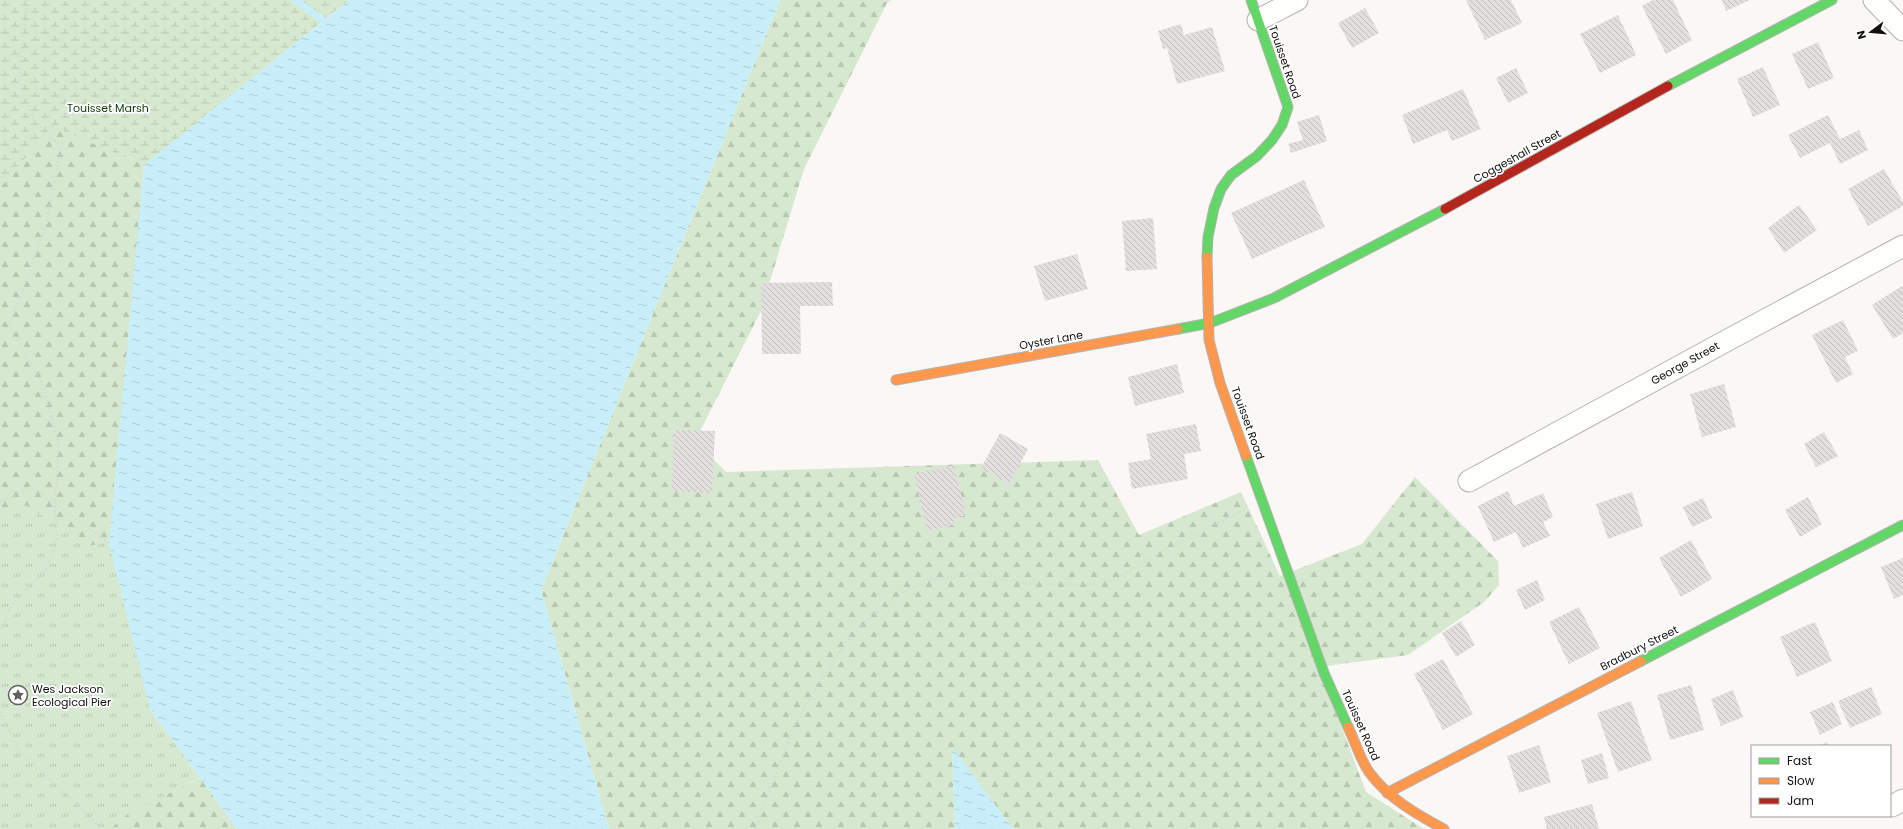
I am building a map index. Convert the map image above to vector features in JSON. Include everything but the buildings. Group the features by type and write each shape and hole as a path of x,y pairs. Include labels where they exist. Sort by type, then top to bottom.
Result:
{"street":[{"name":"Touisset Road","path":"1251,0 1288,107 1282,125 1272,140 1256,156 1231,175 1221,190 1214,208 1208,238 1207,268 1210,323 1209,340 1220,382 1324,673 1368,771 1387,793 1414,813 1444,829"},
{"path":"1258,20 1297,0"},
{"name":"Coggeshall Street","path":"1210,323 1274,298 1392,238 1674,83 1832,0"},
{"path":"1874,0 1903,30"},
{"name":"George Street","path":"1469,481 1719,344 1903,246"},
{"name":"Oyster Lane","path":"896,380 1210,323"},
{"name":"Bradbury Street","path":"1387,793 1903,525"}],"path":[{"path":"0,629 13,604 46,570 57,538 55,503 59,446 43,384 9,326 45,228 62,148 34,121 19,76 27,0"},
{"path":"0,502 33,488 109,543"},
{"path":"756,829 761,808 774,780 793,730 818,684 846,642 866,621 902,592 930,580 977,574 1028,584 1085,585 1112,581 1159,553 1263,500"},
{"path":"0,712 19,752 74,801 102,829"}],"green space":[{"name":"Touisset Marsh","path":"0,0 255,54 265,71 150,709 200,778 187,784 211,829 0,829"},
{"path":"0,0 349,0 144,165 52,126 0,188"},
{"path":"780,0 891,0 887,3 804,169 761,311 695,441 726,472 1098,460 1139,535 1241,492 1280,576 1362,544 1415,477 1498,561 1499,585 1484,602 1408,655 1319,667 1366,792 1424,829 1013,829 952,748 955,829 609,829 541,590"},
{"path":"52,126 144,165 109,543 86,546 27,505 0,515 0,188"},
{"path":"200,778 237,829 110,829 128,814"}],"water":[{"path":"349,0 780,0 541,590 609,829 237,829 150,709 109,543 144,165"},
{"path":"952,747 1013,829 955,829"}],"waterway":[{"path":"295,0 323,20"}],"traffic: fast":[{"path":"1207,257 1208,237 1214,208 1221,189 1231,175 1257,156 1272,140 1282,125 1288,107 1251,0"},
{"path":"1668,86 1832,0"},
{"path":"1178,329 1210,323 1274,298 1445,209"},
{"path":"1246,456 1324,673 1348,727"},
{"path":"1641,661 1903,525"}],"traffic: slow":[{"path":"1207,257 1209,340 1220,383 1246,456"},
{"path":"896,380 1178,329"},
{"path":"1387,793 1641,661"},
{"path":"1348,727 1369,772 1385,790 1403,805 1444,829"}],"traffic: jam":[{"path":"1445,209 1668,86"}],"place":[{"name":"Wes Jackson Ecological Pier","path":"18,695"}]}
